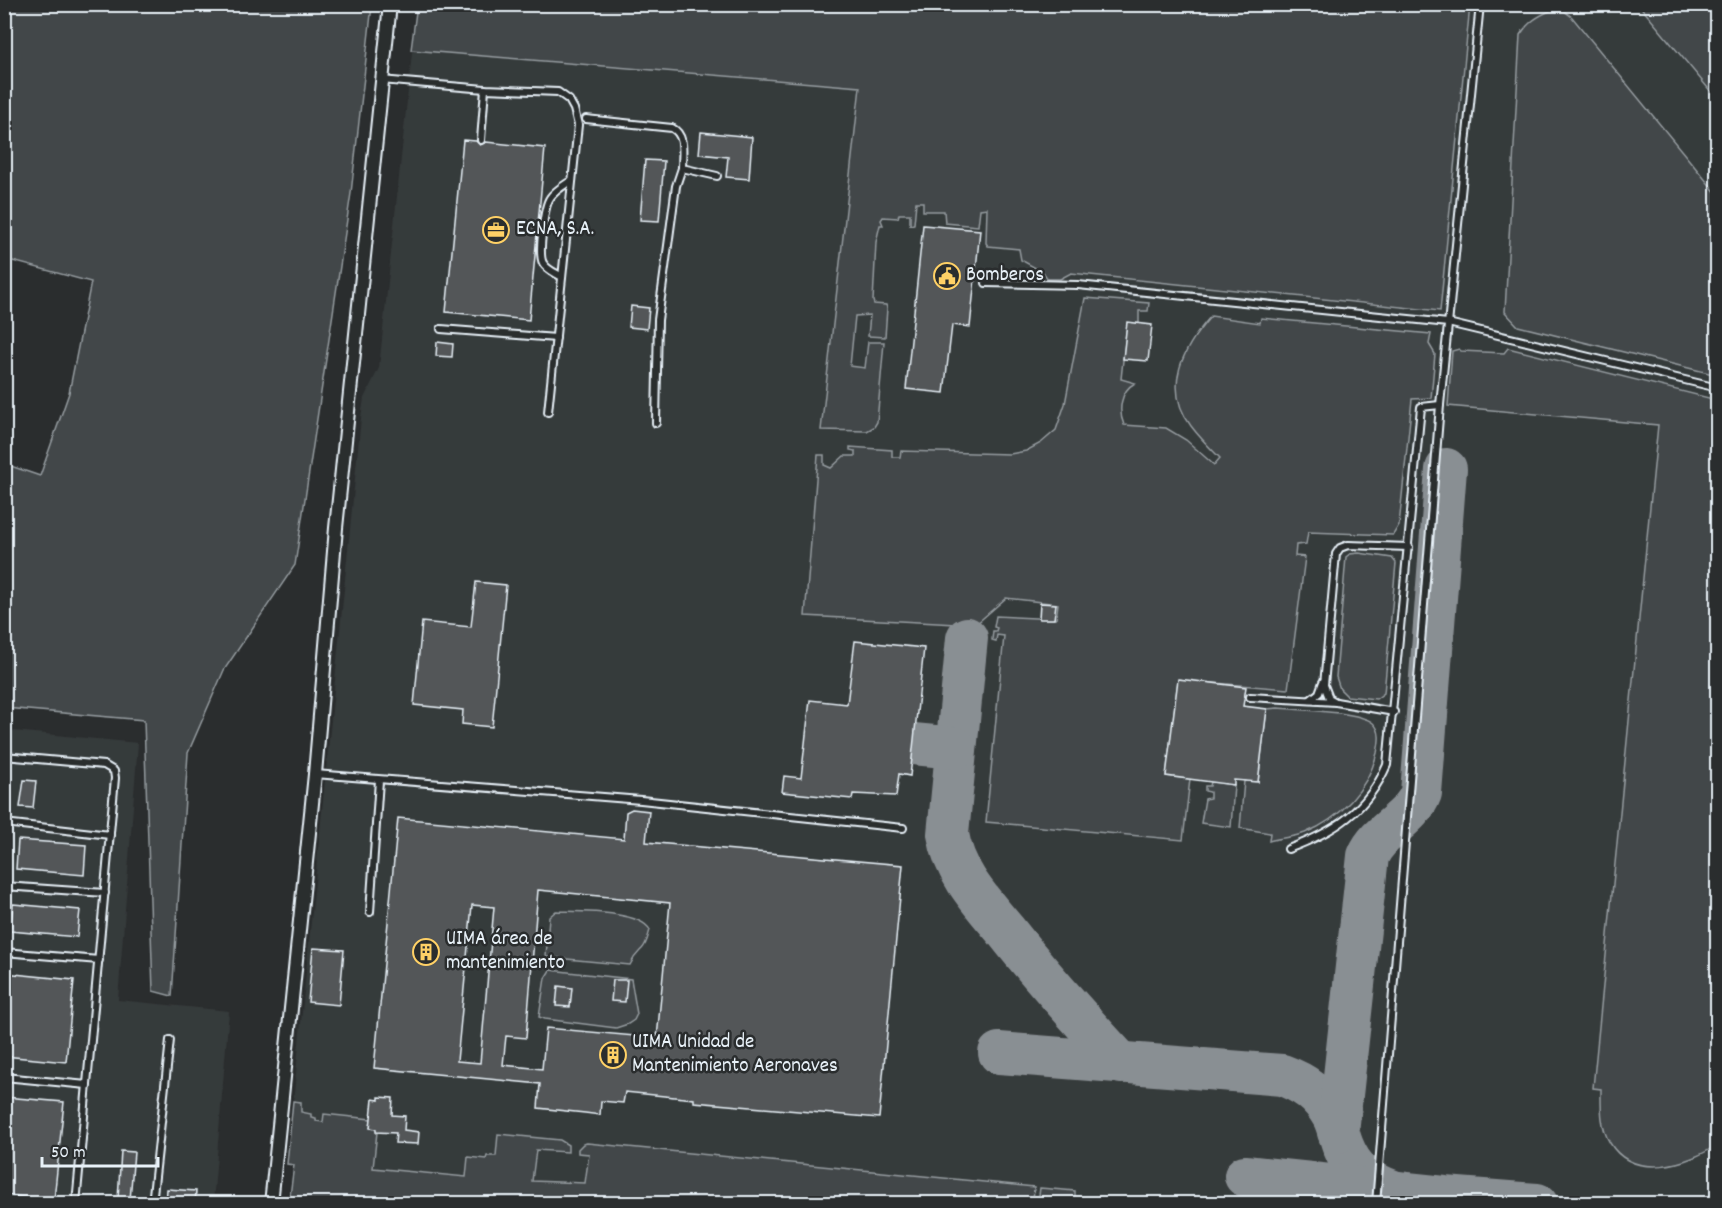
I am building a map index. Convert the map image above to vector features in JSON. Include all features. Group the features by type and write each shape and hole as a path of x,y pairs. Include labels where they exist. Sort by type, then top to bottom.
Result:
{"street":[{"path":"271,1203 315,774 336,528 390,4"}],"lane":[{"path":"1376,1203 1440,405 1480,4"},
{"path":"381,80 485,89 558,92 569,100 574,109 578,125 548,412"},
{"path":"481,140 485,89"},
{"path":"574,109 586,119 676,130 682,140 682,168 676,186 658,320 656,423"},
{"path":"578,125 586,119"},
{"path":"682,168 717,176"},
{"path":"562,277 542,262 540,256 543,226 549,198 572,180"},
{"path":"986,283 1078,285 1448,323 1718,388"},
{"path":"441,329 556,338"},
{"path":"1288,849 1328,832 1352,815 1368,799 1388,765 1421,408 1440,405"},
{"path":"1336,702 1326,694 1324,678 1336,554 1340,548 1348,545 1409,547"},
{"path":"1309,700 1318,693 1324,678"},
{"path":"1250,697 1336,702 1394,712"},
{"path":"4,766 5,756 104,765 114,771 116,778 76,1203"},
{"path":"315,774 641,800 903,828"},
{"path":"370,912 379,780"},
{"path":"4,823 110,836"},
{"path":"4,886 105,893"},
{"path":"4,952 99,960"},
{"path":"152,1203 170,1040"},
{"path":"4,1077 87,1085"}],"shaded area":[{"path":"5,4 372,5 351,193 295,565 224,670 188,753 172,996 153,991 144,720 5,708 5,464 40,476 69,393 91,282 5,259"},
{"path":"417,4 1470,5 1440,311 1071,273 1060,279 1048,279 1043,272 1021,260 1019,249 988,246 986,243 987,208 980,209 978,226 945,223 944,211 923,211 923,202 916,202 914,224 910,225 910,214 899,214 898,218 883,217 881,220 883,225 880,225 876,242 873,301 874,304 886,305 887,308 885,337 868,336 870,315 855,316 850,366 865,368 868,342 884,342 877,422 867,431 821,430 860,87 411,50"},
{"path":"417,5 1717,5 1717,1203 289,1204 294,1165 287,1164 361,418 364,398 379,368"},
{"path":"1639,5 1717,5 1717,99"},
{"path":"1552,10 1564,11 1572,17 1717,194 1717,375 1518,326 1505,312 1520,35 1526,26"},
{"path":"1085,298 1149,303 1148,311 1139,311 1139,324 1127,323 1121,379 1135,383 1123,396 1121,414 1124,425 1166,428 1186,440 1214,465 1220,458 1194,430 1182,411 1177,382 1180,368 1192,341 1211,316 1260,323 1261,318 1431,334 1429,344 1435,354 1431,398 1412,399 1399,525 1393,535 1308,532 1306,544 1296,545 1295,556 1305,557 1288,689 1178,680 1166,776 1190,779 1183,840 986,822 1004,636 997,635 996,641 992,640 993,631 997,628 994,627 996,616 1056,619 1058,604 1006,598 975,625 805,616 818,455 824,455 824,465 831,468 844,456 855,456 855,451 850,450 850,447 892,450 892,457 900,457 901,451 1010,454 1026,451 1041,443 1056,430 1065,404"},
{"path":"1508,348 1717,400 1718,1144 1692,1158 1662,1166 1647,1166 1632,1162 1620,1155 1610,1143 1604,1130 1601,1089 1593,1088 1658,425 1448,406 1452,351 1459,349 1461,351 1504,353"},
{"path":"1359,553 1392,558 1396,563 1384,693 1376,699 1347,696 1340,689 1336,677 1346,557"},
{"path":"1267,709 1313,710 1365,719 1376,726 1379,741 1373,766 1367,779 1341,811 1330,820 1305,833 1269,841 1270,833 1240,828 1244,781 1258,782"},
{"path":"4,730 138,743 118,1000 229,1011 213,1203 5,1203"},
{"path":"1211,782 1234,785 1231,827 1201,823 1205,799 1210,798 1210,792 1205,791 1205,786 1210,786"},
{"path":"556,911 621,915 644,923 650,930 645,945 630,965 546,957 549,917"},
{"path":"550,970 631,979 637,1014 634,1020 616,1028 539,1017 545,978"},
{"path":"293,1101 301,1102 301,1112 311,1114 316,1121 323,1122 324,1114 371,1119 370,1128 376,1129 377,1132 373,1168 466,1177 468,1157 486,1159 487,1156 496,1156 498,1134 560,1140 568,1145 568,1152 536,1150 532,1181 585,1183 589,1154 578,1153 578,1149 587,1143 1034,1187 1033,1203 289,1204 294,1165 287,1164"},
{"path":"1040,1188 1075,1191 1075,1203 1038,1203"}],"building":[{"path":"701,132 752,137 749,179 726,177 728,157 699,154"},
{"name":"ECNA, S.A.","path":"463,140 476,141 480,145 486,142 545,148 529,320 446,312"},
{"path":"645,160 664,161 659,221 640,220"},
{"name":"Bomberos","path":"923,225 980,230 970,327 952,325 944,393 906,389"},
{"path":"631,306 649,308 647,329 629,327"},
{"path":"1127,322 1152,325 1148,361 1123,359"},
{"path":"437,342 453,344 452,357 436,356"},
{"path":"476,582 506,585 492,727 462,724 463,710 414,705 422,622 471,627"},
{"path":"1040,603 1056,604 1054,619 1039,619"},
{"path":"855,641 924,648 910,776 899,774 896,796 853,794 852,799 782,792 784,776 801,778 810,700 847,704"},
{"path":"1178,679 1246,687 1243,706 1267,709 1258,782 1234,780 1234,785 1166,776"},
{"path":"24,780 36,781 33,808 20,807"},
{"path":"632,809 649,811 646,842 903,865 879,1118 694,1102 694,1099 625,1092 623,1103 601,1101 600,1115 538,1108 540,1084 374,1068 398,818 624,839 626,812","holes":["538,890 670,903 657,1038 546,1028 542,1069 503,1065 506,1036 526,1038","472,905 494,907 480,1063 457,1061"]},
{"path":"18,840 86,845 84,875 16,869"},
{"path":"13,904 80,910 77,937 10,931"},
{"path":"313,948 344,950 339,1005 308,1002"},
{"path":"4,973 74,980 66,1062 4,1056"},
{"path":"613,980 627,980 625,1002 611,1001"},
{"path":"558,986 572,988 570,1007 556,1006"},
{"path":"4,1097 64,1102 54,1200 4,1195"},
{"path":"379,1097 393,1098 392,1115 405,1116 404,1130 419,1132 418,1144 395,1143 396,1133 376,1132 376,1129 370,1128 373,1099 379,1100"},
{"path":"121,1151 134,1152 130,1200 118,1199"},
{"path":"167,1189 196,1191 195,1203 166,1203"}],"taxiway":[{"path":"1338,1132 1368,856 1380,839 1410,811 1421,793 1446,469"},
{"path":"967,638 948,834 951,848 962,874 978,897 1048,982 1121,1063"},
{"path":"913,744 956,748"},
{"path":"999,1053 1282,1075 1317,1095 1332,1115 1343,1146 1356,1169 1369,1180 1393,1191"},
{"path":"1245,1176 1445,1197 1537,1204"}],"place":[{"name":"ECNA, S.A.","path":"496,230"},
{"name":"Bomberos","path":"947,276"},
{"name":"UIMA área de mantenimiento","path":"426,952"},
{"name":"UIMA Unidad de Mantenimiento Aeronaves","path":"613,1055"}]}
